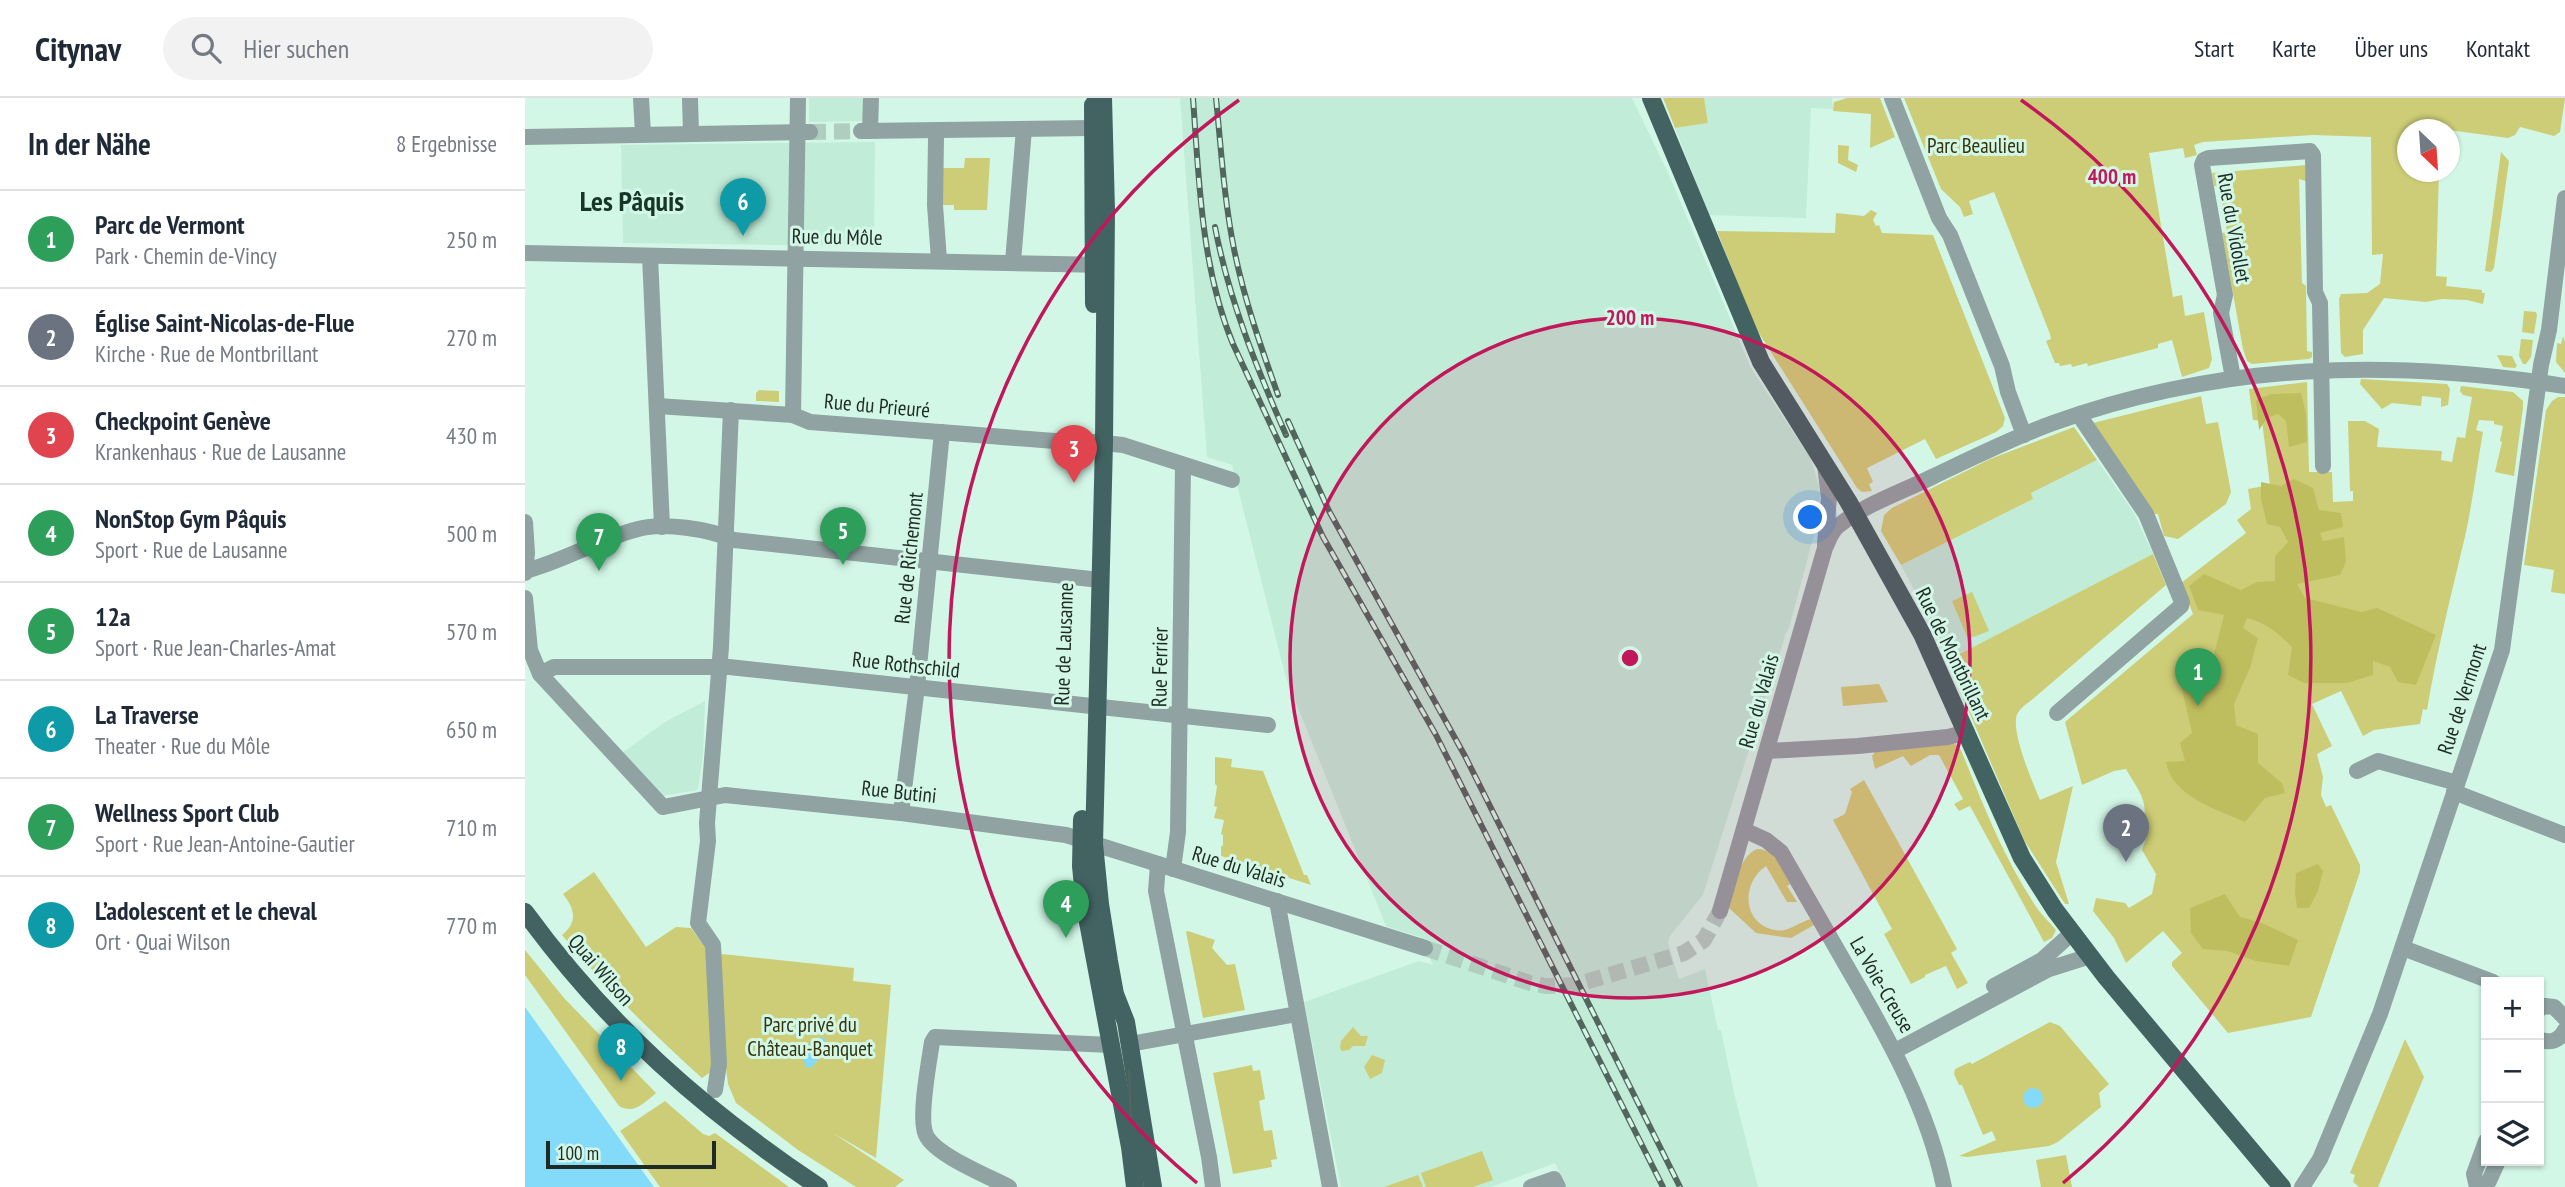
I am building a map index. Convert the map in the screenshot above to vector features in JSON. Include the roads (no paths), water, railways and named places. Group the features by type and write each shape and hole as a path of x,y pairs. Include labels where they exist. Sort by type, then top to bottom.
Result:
{"main road":[{"path":"1092,98 1100,265"},
{"path":"1103,98 1106,155 1100,265 1087,842 1115,994 1125,1017 1153,1187"},
{"name":"Rue de Montbrillant","path":"1651,98 1761,362 1856,515 1922,634 2011,838 2034,880 2122,997 2282,1187"},
{"path":"1087,842 1080,866 1085,906 1135,1187"},
{"name":"Quai Wilson","path":"525,912 557,956 644,1051 711,1109 819,1187"}],"street":[{"path":"641,98 643,134"},
{"path":"690,98 691,134"},
{"path":"793,415 796,257 804,132 799,98"},
{"path":"871,98 866,131 1093,128"},
{"path":"1892,98 2002,366 2008,392 2024,435"},
{"path":"1013,262 1024,129"},
{"path":"525,137 804,132"},
{"path":"936,138 935,205 939,260"},
{"name":"Rue du Vidollet","path":"2232,379 2221,313 2225,295 2202,165 2204,160 2209,158 2305,149 2313,155 2315,292 2319,303 2323,466"},
{"name":"Rue de Vermont","path":"2302,1187 2320,1159 2380,1014 2502,650 2539,382 2549,330 2565,198"},
{"name":"Rue du Môle","path":"525,253 1100,265"},
{"path":"650,256 661,527"},
{"path":"1856,515 2024,435 2079,415 2160,392 2232,379 2321,369 2404,369 2565,386"},
{"name":"Rue du Prieuré","path":"657,406 793,415 810,422 1123,446 1232,481"},
{"path":"715,1090 719,1064 713,945 698,923 711,796 726,550 724,536 731,410"},
{"path":"2057,713 2181,606 2182,602 2146,514 2079,415"},
{"name":"Rue de Richemont","path":"901,813 917,687 942,432"},
{"path":"1824,462 1829,498 1825,548"},
{"name":"Rue Ferrier","path":"1183,465 1178,832 1156,891 1213,1187"},
{"name":"Rue du Valais","path":"1720,911 1825,548 1832,533 1856,515"},
{"path":"525,522 525,572 636,529 661,527 714,532 734,540 1095,580"},
{"path":"525,598 530,650 540,674"},
{"name":"Rue Rothschild","path":"540,674 554,667 719,666 1268,725"},
{"name":"Rue Butini","path":"540,674 663,807 725,795 901,813 1066,835 1087,842"},
{"path":"1767,751 1858,746 1948,737 1966,732"},
{"path":"2357,771 2378,761 2456,788 2565,835"},
{"name":"La Voie-Creuse","path":"1744,830 1766,839 1781,852 1892,1046 1923,1115 1944,1187"},
{"name":"Rue du Valais","path":"1087,842 1425,948"},
{"path":"1277,901 1329,1187"},
{"path":"2039,968 2072,933"},
{"path":"2403,948 2481,977"},
{"path":"1892,1046 2039,968 2090,956"},
{"path":"2544,1006 2558,1009 2565,1017"},
{"path":"1130,1044 1297,1014"},
{"path":"2544,1043 2556,1040 2565,1030"},
{"path":"1009,1187 939,1150 926,1135 923,1120 932,1042 935,1037 1111,1045"},
{"path":"2477,1187 2474,1174 2481,1155"},
{"path":"2484,1187 2496,1166"},
{"path":"1531,1187 1554,1179 1558,1187"}],"water":[{"path":"525,1007 654,1187 525,1187"},
{"path":"824,1038 828,1048 811,1068 807,1068 802,1057 812,1040"},
{"path":"2033,1088 2040,1091 2043,1098 2040,1105 2033,1108 2026,1105 2023,1098 2026,1091"}],"tunnel":[{"path":"810,132 861,131"},
{"path":"1425,948 1530,983 1546,986 1575,985 1684,953 1704,940 1720,911"}],"tram line":[{"path":"1129,1071 1131,1117"}],"railway":[{"path":"1193,98 1208,254 1222,315 1233,344 1323,537 1436,735 1663,1187"},
{"path":"1216,98 1225,192 1234,249 1248,305 1278,395"},
{"path":"1215,227 1228,281 1245,332 1286,435"},
{"path":"1288,421 1329,511 1465,756 1680,1187"}],"place":[{"name":"La Traverse","path":"743,236"},
{"name":"Checkpoint Genève","path":"1074,483"},
{"name":"12a","path":"843,565"},
{"name":"Wellness Sport Club","path":"599,571"},
{"name":"Parc de Vermont","path":"2198,706"},
{"name":"Église Saint-Nicolas-de-Flue","path":"2126,862"},
{"name":"NonStop Gym Pâquis","path":"1066,938"},
{"name":"L’adolescent et le cheval","path":"621,1081"}],"district":[{"name":"Les Pâquis","path":"632,201"}],"park label":[{"name":"Parc Beaulieu","path":"1976,146"},
{"name":"Parc privé du Château-Banquet","path":"810,1037"}]}
